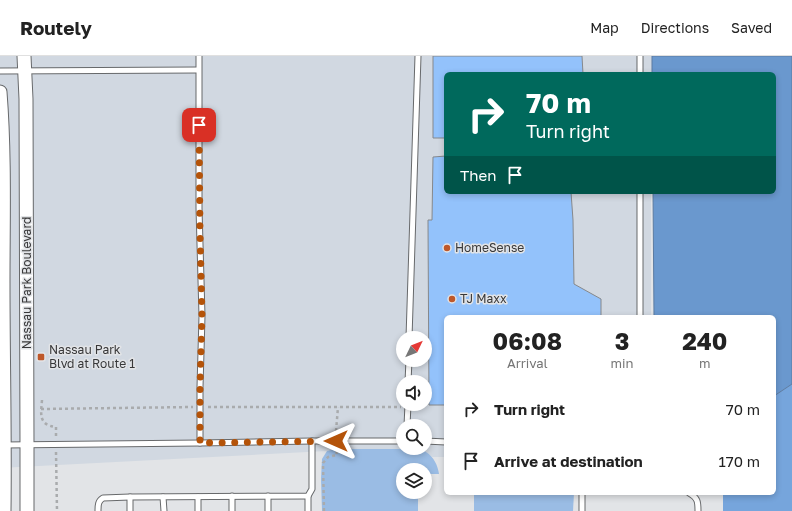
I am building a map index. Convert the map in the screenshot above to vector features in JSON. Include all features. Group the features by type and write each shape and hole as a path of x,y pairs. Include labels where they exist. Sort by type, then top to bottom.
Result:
{"street":[{"name":"Nassau Park Boulevard","path":"24,56 26,99 27,511"},
{"name":"Nassau Park Boulevard","path":"0,92 2,138 2,445 4,511"}],"lane":[{"path":"199,56 199,223 202,316 200,443"},
{"path":"409,331 418,56"},
{"path":"640,56 640,72"},
{"path":"0,71 198,70"},
{"path":"640,194 640,315"},
{"path":"308,511 308,496 312,489 312,441"},
{"path":"2,445 396,441"},
{"path":"432,441 444,442"},
{"path":"582,495 582,511"},
{"path":"692,495 698,501 698,511"},
{"path":"232,496 232,511"},
{"path":"268,496 268,511"},
{"path":"98,511 98,503 103,498 308,496"},
{"path":"130,497 130,511"},
{"path":"164,497 164,511"},
{"path":"198,497 198,511"}],"path":[{"path":"42,409 396,406"},
{"path":"336,431 338,407"},
{"path":"324,511 323,462 328,457 337,455 336,449"}],"shaded area":[{"path":"0,56 652,56 652,72 444,72 444,194 651,194 651,315 444,315 444,457 432,457 430,455 432,455 432,419 396,419 396,451 334,449 327,451 0,468"},
{"path":"652,56 792,56 792,384 776,395 776,315 654,315 653,194 776,194 776,72 652,72"},
{"path":"792,384 792,511 723,511 723,495 776,495 776,395"},
{"path":"335,449 396,449 396,455 430,455 437,465 439,474 432,474 432,463 396,463 396,499 418,499 418,511 322,511 322,459 327,451"},
{"path":"474,495 574,495 573,511 474,511"}],"building":[{"path":"433,56 582,56 583,72 444,72 444,138 433,138"},
{"path":"444,156 444,194 571,194 574,284 601,299 601,315 444,315 444,405 432,405 432,375 429,375 429,367 432,367 432,331 429,331 428,220 432,220 433,157"}],"place":[{"name":"HomeSense","path":"447,248"},
{"name":"TJ Maxx","path":"452,299"},
{"name":"Nassau Park Blvd at Route 1","path":"41,357"}],"route":[{"path":"199,125 202,316 200,443 336,441"}]}
